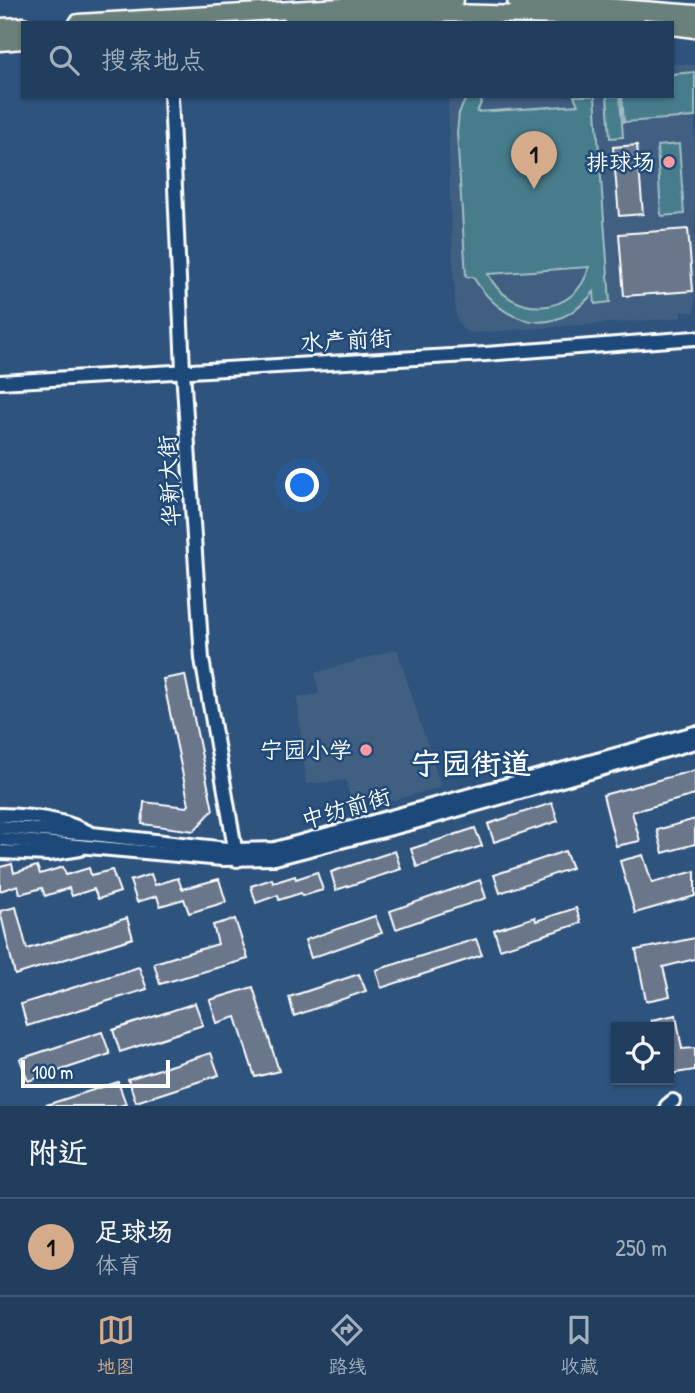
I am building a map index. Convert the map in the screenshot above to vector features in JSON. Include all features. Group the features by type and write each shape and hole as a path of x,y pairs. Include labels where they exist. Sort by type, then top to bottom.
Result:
{"main road":[{"path":"137,21 454,0"},
{"path":"516,0 658,5 695,14"},
{"path":"323,21 447,13 564,16 616,21"},
{"path":"0,27 21,26"},
{"path":"674,26 695,29"},
{"path":"0,42 21,40"}],"street":[{"name":"华新大街","path":"171,98 202,659 237,855"},
{"name":"水产前街","path":"0,382 472,355 695,338"},
{"name":"中纺前街","path":"0,827 90,840 237,855 296,844 695,733"},
{"path":"237,855 258,860 293,854 695,742"},
{"path":"0,815 68,822 90,840"},
{"path":"0,839 90,840"},
{"path":"0,852 49,854 90,840"}],"shaded area":[{"path":"674,63 695,65 695,312 681,312 681,318 472,333 462,329 456,317 448,98 674,98"},
{"name":"宁园小学","path":"397,649 441,787 370,807 366,796 350,799 346,780 306,784 297,697 319,694 315,673"}],"green space":[{"path":"695,72 695,117 624,122 622,98 674,98 674,74"},
{"path":"466,98 483,98 477,112 578,105 575,98 595,98 610,302 595,304 594,292 579,307 562,317 530,321 499,307 473,277 466,277 457,133 459,113","holes":["589,267 582,284 571,296 557,303 526,305 511,299 498,289 488,274"]},
{"path":"607,98 620,98 623,137 610,138"},
{"path":"679,144 684,214 661,216 657,146"}],"building":[{"path":"637,145 643,214 619,216 613,147"},
{"path":"688,229 693,291 624,296 619,234"},
{"path":"185,675 213,810 194,831 142,824 144,802 187,807 189,805 163,679"},
{"path":"695,770 695,795 632,812 640,841 616,846 603,795"},
{"path":"552,803 558,821 494,842 488,824"},
{"path":"695,819 695,844 663,853 657,830"},
{"path":"475,828 482,846 417,867 411,849"},
{"path":"395,851 401,869 336,890 331,872"},
{"path":"565,851 572,868 500,893 494,875"},
{"path":"643,855 652,883 695,871 695,896 635,913 620,861"},
{"path":"12,864 14,873 37,866 40,874 63,867 66,875 89,868 91,875 112,870 120,892 98,899 94,889 72,896 69,888 45,896 42,888 20,894 18,885 0,891 0,867"},
{"path":"317,872 323,890 279,900 278,895 256,903 251,886 272,879 273,883 295,876 296,879"},
{"path":"151,874 155,885 178,878 182,889 219,879 226,902 189,913 184,899 160,906 157,896 137,902 130,881"},
{"path":"480,880 486,898 396,929 390,911"},
{"path":"16,907 27,949 127,918 133,938 15,975 0,911"},
{"path":"576,908 581,923 500,949 494,930 535,917 536,921"},
{"path":"375,916 382,933 311,958 305,940"},
{"path":"235,919 248,959 160,984 154,963 218,944 213,925"},
{"path":"695,938 695,959 663,967 670,996 646,1001 636,950"},
{"path":"476,939 482,955 381,988 376,970"},
{"path":"139,967 147,989 27,1026 21,1004"},
{"path":"359,974 366,991 294,1016 289,997"},
{"path":"253,987 279,1071 255,1077 236,1017 217,1023 210,1000"},
{"path":"195,1003 203,1025 120,1052 113,1030"},
{"path":"676,1015 682,1049 695,1048 695,1070 674,1073 674,1022 651,1020"},
{"path":"102,1032 110,1054 28,1081 20,1059"},
{"path":"211,1053 219,1075 136,1102 128,1079"},
{"path":"118,1082 126,1104 43,1106"}],"place":[{"name":"排球场","path":"669,162"},
{"name":"足球场","path":"534,189"},
{"name":"宁园小学","path":"366,750"}],"district":[{"name":"宁园街道","path":"471,764"}]}
